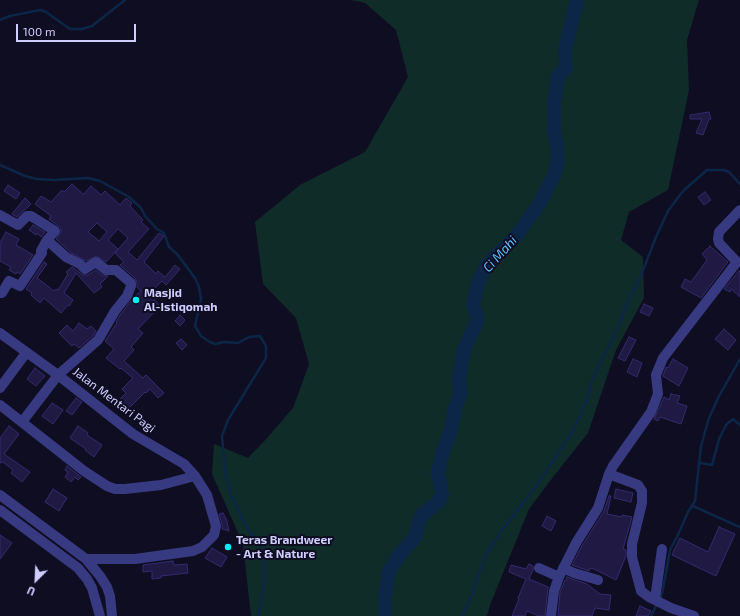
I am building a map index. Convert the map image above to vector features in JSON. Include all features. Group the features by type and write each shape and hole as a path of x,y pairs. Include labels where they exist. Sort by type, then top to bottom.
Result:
{"street":[{"path":"551,616 554,591 563,568 576,542 595,514 601,502 609,474 613,466 650,412 658,394 656,375 663,358 738,263 719,243 718,239 720,232 740,210"},
{"path":"0,216 18,225 27,216 31,216 55,231 47,240 41,251 42,253 20,286 9,281 2,293 0,293"},
{"path":"22,422 58,375 98,340 115,311 127,296 131,283 116,270 106,270 96,262 85,269 80,264 66,257 47,240"},
{"name":"Jalan Mentari Pagi","path":"0,334 58,375 133,434 168,453 184,464 196,476 207,495 216,526 214,535 202,547 193,552 135,559 86,559"},
{"path":"0,388 26,352"},
{"path":"1,408 22,422 100,482 115,489 161,485 196,476"},
{"path":"609,474 638,485 642,491 642,503 632,544 632,557 641,591 671,608 694,616"},
{"path":"0,495 86,559 100,576 106,587 110,596 112,616"},
{"path":"0,510 78,568 92,588 100,616"},
{"path":"655,599 662,549"},
{"path":"539,568 559,577"},
{"path":"563,568 598,580"}],"green space":[{"path":"351,0 699,0 687,40 689,90 668,190 629,212 621,240 643,257 644,298 616,350 588,433 529,509 490,605 487,616 251,616 243,544 212,474 214,444 248,458 293,408 309,364 296,318 263,284 255,222 300,185 365,152 408,77 396,30 365,3"}],"building":[{"path":"709,112 711,119 709,119 703,135 696,133 702,119 690,119 690,115"},
{"path":"72,184 83,194 91,186 101,195 105,191 120,205 126,198 132,203 130,206 143,220 141,222 149,229 128,252 137,260 159,233 164,236 144,262 156,274 158,271 165,277 175,265 180,269 166,285 162,281 153,290 158,294 154,299 160,306 138,329 143,333 131,347 134,350 124,361 143,378 146,375 164,393 158,398 150,389 129,408 120,399 126,393 122,389 133,378 106,358 114,349 105,341 117,323 116,322 120,315 134,297 141,291 137,287 135,278 120,265 124,262 115,253 128,238 118,229 108,240 118,249 106,262 97,256 86,261 70,252 56,239 61,232 61,228 49,219 51,216 35,204 41,196 51,202 62,190 64,192","holes":["97,223 107,232 99,241 88,232"]},
{"path":"8,185 20,193 16,199 4,191"},
{"path":"705,192 711,200 704,205 698,197"},
{"path":"25,198 31,204 17,217 12,214"},
{"path":"33,225 45,232 41,237 37,233 36,235 29,230"},
{"path":"6,232 19,239 16,245 33,255 20,274 17,272 16,274 9,270 11,267 0,261 0,243"},
{"path":"710,246 728,262 701,298 681,287 685,279 691,282 707,260 702,254"},
{"path":"44,262 47,264 37,278 54,291 56,289 58,290 68,274 66,272 72,267 83,275 88,275 96,270 102,275 108,276 100,284 102,287 94,293 76,273 64,293 73,300 61,313 44,298 40,303 31,295 32,293 26,289"},
{"path":"739,271 740,297 731,289 730,292 724,289"},
{"path":"644,304 653,308 649,316 640,312"},
{"path":"180,315 185,320 180,326 175,321"},
{"path":"79,323 87,329 91,326 96,331 93,336 79,348 74,344 72,346 59,333 67,325 73,331"},
{"path":"724,329 736,340 728,350 715,339"},
{"path":"629,337 636,340 625,361 618,358"},
{"path":"181,339 187,345 182,350 176,343"},
{"path":"633,359 642,363 637,377 627,372"},
{"path":"673,359 688,368 679,386 663,376 666,367 668,368"},
{"path":"35,368 45,376 36,386 27,379"},
{"path":"671,394 680,396 677,403 687,406 681,424 660,417 658,421 654,419 664,397 669,400"},
{"path":"76,398 82,402 72,415 66,411"},
{"path":"52,403 63,410 53,424 42,416"},
{"path":"9,426 19,434 4,454 30,472 22,482 11,473 13,470 3,462 0,463 0,438"},
{"path":"78,426 88,433 87,435 102,445 94,457 85,450 86,449 70,438"},
{"path":"67,466 81,477 78,480 75,477 71,482 65,477 68,472 65,470"},
{"path":"53,489 67,498 59,511 45,502"},
{"path":"616,489 633,493 631,502 614,498"},
{"path":"609,496 611,496 607,514 632,517 623,549 626,550 626,556 616,580 594,569 590,568 589,571 572,565 604,511"},
{"path":"223,513 227,521 229,531 222,529 219,514"},
{"path":"547,516 556,521 551,531 542,526"},
{"path":"719,527 735,534 716,576 672,555 680,538 708,552"},
{"path":"0,535 12,543 0,559"},
{"path":"212,548 227,557 221,567 205,558"},
{"path":"173,561 174,565 187,564 188,573 161,576 161,578 152,579 152,571 143,572 143,565"},
{"path":"529,564 533,566 533,570 529,579 548,587 545,616 539,616 527,611 525,616 512,616 526,579 509,572 511,565 526,569"},
{"path":"567,577 587,584 600,594 611,595 609,610 595,608 592,616 558,616 560,592"},
{"path":"640,606 651,611 648,616 636,616"}],"waterway":[{"path":"0,20 10,16 40,10 46,12 70,29 82,29 92,26 125,0"},
{"name":"Ci Mahi","path":"385,616 385,597 389,571 401,553 415,537 422,515 438,502 442,494 438,472 460,394 459,380 464,349 477,322 477,315 473,306 477,285 486,266 517,235 540,203 554,175 558,161 554,131 554,103 558,76 566,68 565,50 577,0"},
{"path":"0,165 25,176 37,179 54,180 88,178 100,181 129,197 141,208 145,216 157,229 164,233 169,247 177,254 195,278 199,287 201,299 195,326 201,336 215,344 224,342 238,343 249,337 260,336 266,346 266,358 228,420 222,436 225,471 231,495 244,522 260,547 264,558 264,586 258,616"},
{"path":"462,616 489,550 500,533 539,482 574,429 588,397 592,380 620,323 625,308 640,278 668,211 683,191 707,170 724,170 729,172 740,184"},
{"path":"660,600 670,550 688,512 695,501 701,446 709,418 719,396 740,359"},
{"path":"700,463 712,465 719,439 726,425 733,419 740,425"},
{"path":"693,506 740,527"},
{"path":"651,616 657,604"}],"place":[{"name":"Masjid Al-Istiqomah","path":"136,300"},
{"name":"Teras Brandweer - Art & Nature","path":"228,547"}]}
